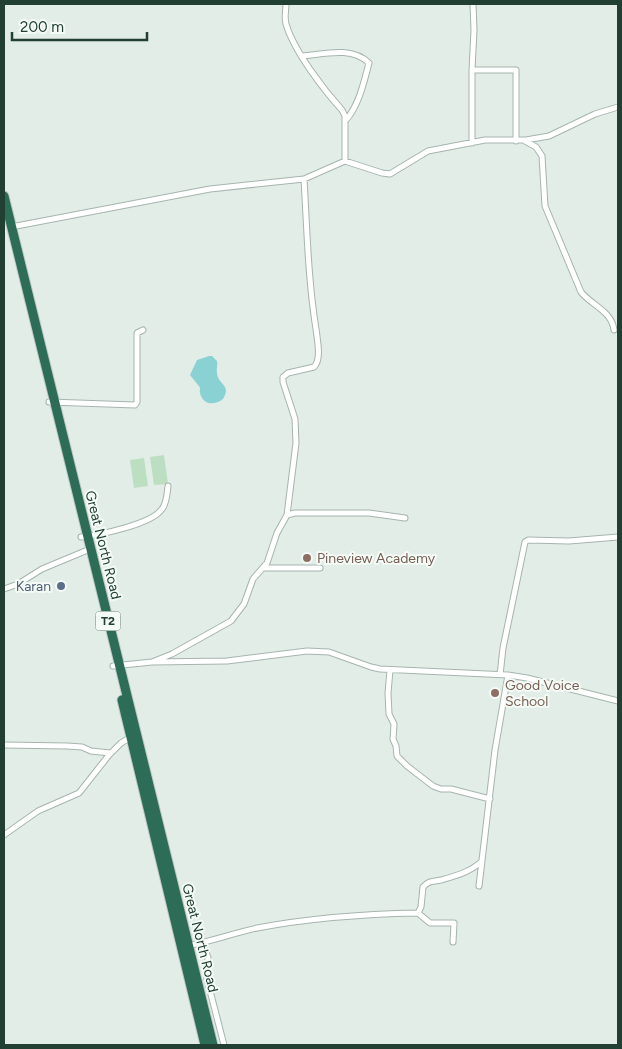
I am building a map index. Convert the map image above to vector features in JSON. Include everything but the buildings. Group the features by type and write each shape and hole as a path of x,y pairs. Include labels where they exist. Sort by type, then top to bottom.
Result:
{"highway":[{"name":"Great North Road","path":"4,196 51,402 184,946 205,1045"},
{"name":"Great North Road","path":"4,211 10,227"},
{"name":"Great North Road","path":"184,946 213,1045"}],"street":[{"path":"286,4 286,24 302,56 342,110 346,120 345,161"},
{"path":"472,143 473,4"},
{"path":"302,56 354,52 370,63 352,113 346,120"},
{"path":"472,70 516,70 519,141"},
{"path":"10,227 210,189 304,178 345,161 390,174 428,151 489,140 519,141 554,134 594,114 618,107"},
{"path":"519,141 536,148 542,156 545,206 581,292 606,314 614,324 614,330"},
{"path":"152,662 172,654 231,620 244,604 253,579 264,568 287,514 296,443 295,419 283,377 288,373 314,367 318,361 309,286 304,178"},
{"path":"51,402 123,403 135,405 137,402 137,333 142,330"},
{"path":"84,537 132,526 156,514 164,507 168,486"},
{"path":"287,514 369,513 405,518"},
{"path":"500,675 503,648 525,542 528,540 569,542 618,537"},
{"path":"4,589 18,584 34,572 88,550"},
{"path":"264,568 320,568"},
{"path":"116,666 152,662 227,661 320,651 338,654 371,667 390,670 508,675 527,678 618,701"},
{"path":"390,670 388,693 390,714 394,724 393,742 396,746 397,756 406,766 433,786 490,798"},
{"path":"479,886 495,750 508,675"},
{"path":"4,835 38,811 79,794 110,753 133,736"},
{"path":"4,745 82,747 91,752 110,753"},
{"path":"418,913 421,907 423,887 429,882 464,873 482,862"},
{"path":"184,946 203,943 255,928 290,922 329,917 418,913 430,923 454,923 453,942"},
{"path":"203,943 208,958 207,979 224,1045"}],"green space":[{"path":"164,455 168,484 154,485 150,457"},
{"path":"144,458 148,486 134,488 130,460"}],"water":[{"path":"212,356 217,361 218,377 226,391 223,399 216,403 206,402 201,397 200,388 190,375 197,360"}],"place":[{"name":"Pineview Academy","path":"307,558"},
{"name":"Karan","path":"61,586"},
{"name":"Good Voice School","path":"495,693"}]}
